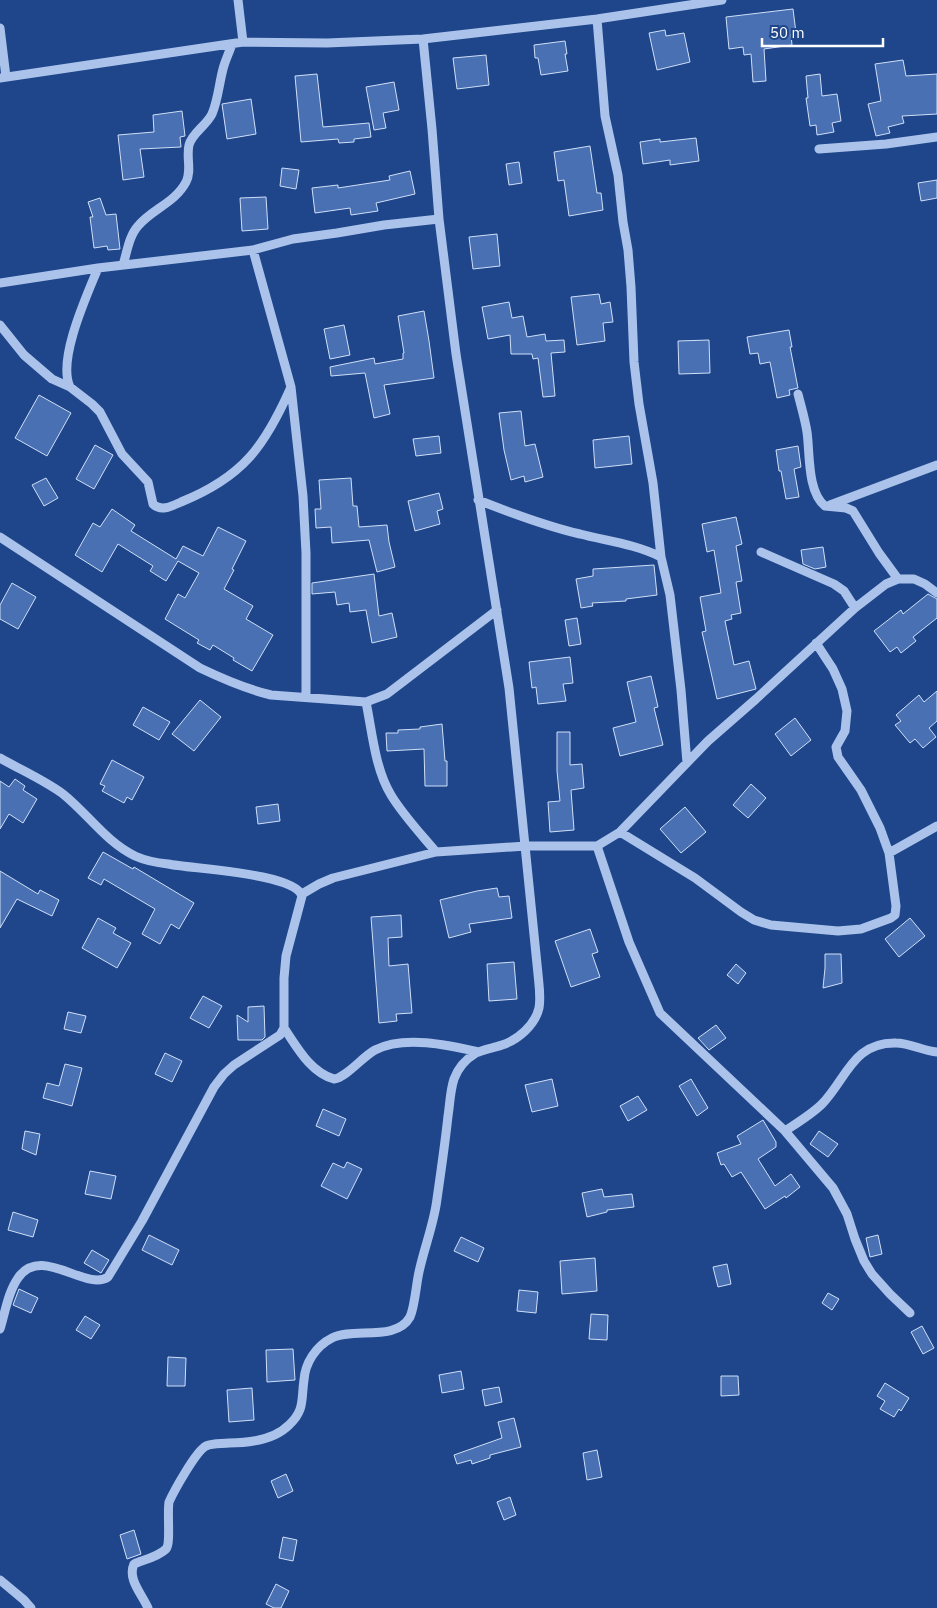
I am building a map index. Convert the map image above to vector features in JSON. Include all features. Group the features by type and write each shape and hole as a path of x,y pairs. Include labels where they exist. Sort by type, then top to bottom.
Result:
{"street":[{"path":"238,0 244,42"},
{"path":"0,28 3,78 244,42 327,43 423,39 597,19 722,0"},
{"path":"597,19 605,116 618,175 632,286 634,362 639,404 653,483 661,557 670,595 687,763"},
{"path":"148,1608 133,1580 132,1566 163,1551 168,1546 169,1502 193,1460 202,1449 212,1444 255,1441 288,1427 301,1409 305,1374 311,1358 318,1348 337,1336 371,1334 390,1330 404,1323 409,1318 437,1201 452,1083 466,1060 479,1052 510,1043 527,1029 539,1008 540,992 509,688 456,354 439,218 423,39"},
{"path":"123,265 132,234 137,227 176,196 187,182 190,142 212,114 222,71 232,44"},
{"path":"819,149 886,144 937,137"},
{"path":"0,283 98,268 253,250 293,239 439,218"},
{"path":"253,250 291,387 303,496 306,553 306,697"},
{"path":"70,387 66,375 67,359 73,336 98,268"},
{"path":"0,325 24,355 52,379 70,387 100,412 122,454 148,482 154,505 163,508 204,493 221,482 253,455 279,415 291,387"},
{"path":"798,394 806,430 814,488 820,502 827,506 846,508 853,511 898,579"},
{"path":"827,506 937,465"},
{"path":"478,500 516,515 579,534 641,548 661,557"},
{"path":"0,537 200,668 256,692 271,695 366,702 387,694 497,610"},
{"path":"761,552 834,584 844,591 855,608"},
{"path":"302,894 333,878 436,852 526,846 597,846 620,832 708,741 855,608 886,584 898,579 920,581 937,593"},
{"path":"620,832 694,878 754,920 798,929 838,931 861,929 891,918 895,914 896,906 889,853 871,808 838,757 836,748 845,731 847,711 842,690 833,669 816,643"},
{"path":"366,702 379,768 384,782 396,801 436,852"},
{"path":"0,758 54,788 74,804 107,837 136,856 168,864 240,873 270,879 294,887 302,894"},
{"path":"889,853 937,826"},
{"path":"597,846 629,942 660,1014 785,1131 833,1188 847,1214 858,1246 872,1274 910,1313"},
{"path":"302,894 286,956 284,1028 301,1054 312,1065 334,1079 340,1078 375,1050 386,1046 406,1043 435,1043 479,1052"},
{"path":"0,1329 14,1284 25,1270 33,1267 50,1266 93,1280 104,1280 108,1277 142,1221 214,1086 234,1065 277,1038 284,1028"},
{"path":"785,1131 820,1106 840,1082 852,1062 866,1050 894,1043 937,1052"},
{"path":"0,1580 31,1608"}],"building":[{"path":"793,9 796,33 791,34 792,45 764,49 766,81 753,82 751,54 744,55 743,47 729,49 726,17"},
{"path":"665,30 666,36 684,33 690,62 657,70 649,33"},
{"path":"565,41 568,71 541,75 538,58 535,58 534,45"},
{"path":"486,55 489,85 457,89 453,58"},
{"path":"903,60 906,76 937,74 937,114 902,116 904,123 888,127 890,133 876,136 868,104 881,101 875,64"},
{"path":"317,74 323,127 369,123 371,137 354,139 354,142 339,143 338,139 301,142 295,76"},
{"path":"820,74 822,96 837,94 841,121 832,123 834,132 817,135 816,125 810,126 806,98 808,98 806,76"},
{"path":"394,82 399,110 383,113 386,128 374,130 366,87"},
{"path":"251,99 256,134 227,139 222,104"},
{"path":"182,111 185,136 180,137 181,147 140,149 144,177 123,180 118,135 154,132 153,115"},
{"path":"696,138 699,161 670,165 670,160 643,164 640,142 660,139 660,142"},
{"path":"590,146 597,193 601,193 603,210 569,216 564,180 558,181 554,152"},
{"path":"519,162 522,183 509,185 506,164"},
{"path":"282,168 299,170 296,189 280,186"},
{"path":"410,171 415,194 376,203 378,211 351,215 350,208 315,213 312,188 338,185 338,188 390,180 389,176"},
{"path":"937,180 937,198 921,201 918,183"},
{"path":"266,197 268,229 242,231 240,198"},
{"path":"100,198 106,215 116,214 120,249 108,250 107,246 94,248 90,217 93,217 88,202"},
{"path":"497,234 500,266 473,269 469,237"},
{"path":"599,294 601,304 610,302 613,322 603,323 605,341 577,345 571,297"},
{"path":"509,302 512,318 523,316 527,337 545,334 546,341 564,340 565,352 551,353 555,396 543,397 538,358 533,359 532,354 511,354 510,335 488,339 482,307"},
{"path":"424,311 434,378 384,385 390,414 374,418 365,373 331,376 330,367 374,358 375,364 403,359 404,353 398,316"},
{"path":"344,325 350,355 330,359 324,329"},
{"path":"789,330 792,347 790,347 798,388 789,390 790,395 777,398 770,362 760,364 758,353 750,354 747,337"},
{"path":"709,340 710,373 679,374 678,341"},
{"path":"39,395 71,413 47,456 15,438"},
{"path":"521,411 525,446 535,444 543,477 525,482 524,476 511,480 504,450 499,413"},
{"path":"439,436 441,453 416,456 413,439"},
{"path":"629,436 632,464 595,468 593,440"},
{"path":"95,445 113,455 94,489 76,479"},
{"path":"798,446 801,467 794,469 799,497 786,499 776,450"},
{"path":"46,478 58,498 44,506 32,485"},
{"path":"351,478 353,506 357,506 359,527 387,525 395,567 377,572 369,540 332,543 331,527 316,528 315,509 321,509 319,480"},
{"path":"439,493 443,509 437,511 440,524 415,531 408,501"},
{"path":"112,509 135,525 131,531 176,559 183,546 203,556 218,527 246,541 224,589 253,606 246,619 273,635 252,671 213,645 210,650 197,643 199,640 165,619 178,594 185,598 199,573 178,561 166,581 150,571 153,566 118,544 102,572 75,555 93,523 100,527"},
{"path":"736,517 742,544 736,546 742,581 736,582 741,613 731,615 732,619 725,621 734,665 749,661 756,689 717,699 702,632 706,631 700,597 721,593 714,550 707,552 702,524"},
{"path":"823,547 826,567 815,569 803,564 801,550"},
{"path":"654,565 657,595 626,599 626,601 592,603 593,606 581,608 576,579 593,576 593,569"},
{"path":"374,574 379,616 392,613 397,637 372,643 366,610 350,612 349,603 337,605 335,592 312,594 312,583"},
{"path":"12,583 36,597 18,629 0,619 0,605"},
{"path":"928,594 937,599 937,618 913,637 916,641 901,653 897,647 890,652 874,631 901,610 903,614"},
{"path":"577,618 581,644 569,646 565,620"},
{"path":"570,657 573,683 563,684 566,701 538,704 536,687 532,688 529,662"},
{"path":"651,676 658,707 654,708 663,745 620,756 613,728 636,722 627,682"},
{"path":"937,691 937,721 929,728 936,737 923,748 915,739 910,743 895,725 901,721 896,715 919,695 924,702"},
{"path":"200,700 221,717 194,751 172,734"},
{"path":"143,707 170,722 159,740 133,725"},
{"path":"795,718 811,740 791,756 775,734"},
{"path":"442,724 445,761 447,761 447,786 425,786 424,749 387,751 386,733 398,733 398,730 420,729 420,727"},
{"path":"557,732 570,732 570,765 582,764 584,788 571,790 574,830 550,832 548,802 560,801 557,771"},
{"path":"112,760 144,777 132,800 127,797 124,803 102,791 105,786 100,784"},
{"path":"15,779 25,786 23,790 37,799 23,823 9,814 0,829 0,781 9,787"},
{"path":"751,784 766,798 748,818 733,805"},
{"path":"278,804 280,821 258,824 256,807"},
{"path":"685,807 706,832 681,853 660,829"},
{"path":"103,852 133,869 134,867 194,903 179,929 171,924 160,944 142,934 155,909 104,879 101,885 88,878"},
{"path":"0,871 38,894 40,890 59,900 52,916 17,899 0,928"},
{"path":"497,888 499,897 509,896 512,918 469,924 471,932 449,938 440,900"},
{"path":"401,915 402,937 388,938 389,966 408,964 412,1013 396,1014 397,1021 379,1023 371,917"},
{"path":"98,918 116,928 113,933 131,943 117,968 82,948"},
{"path":"910,918 925,936 899,957 885,939"},
{"path":"590,929 598,952 592,954 600,977 571,987 555,941"},
{"path":"825,954 841,954 842,983 823,988 825,968"},
{"path":"514,962 517,999 489,1001 487,964"},
{"path":"736,964 746,973 738,984 727,975"},
{"path":"203,996 222,1006 209,1028 190,1018"},
{"path":"264,1006 265,1037 262,1040 238,1040 237,1015 248,1022 248,1007"},
{"path":"68,1012 86,1016 81,1033 64,1029"},
{"path":"716,1025 726,1038 709,1050 698,1038"},
{"path":"165,1053 182,1061 172,1082 155,1074"},
{"path":"65,1064 82,1068 72,1106 43,1098 47,1083 59,1086"},
{"path":"552,1079 558,1106 532,1112 525,1085"},
{"path":"691,1079 708,1108 697,1116 679,1086"},
{"path":"638,1096 647,1110 628,1121 620,1106"},
{"path":"323,1109 346,1119 339,1136 316,1126"},
{"path":"763,1120 776,1142 776,1147 758,1159 775,1186 791,1174 800,1187 786,1198 785,1196 765,1209 741,1172 732,1177 724,1164 721,1165 717,1153 741,1144 737,1136"},
{"path":"25,1131 40,1134 36,1155 22,1149"},
{"path":"819,1131 838,1144 828,1157 810,1144"},
{"path":"347,1162 362,1169 347,1199 321,1186 333,1163 344,1168"},
{"path":"90,1171 116,1176 111,1199 85,1194"},
{"path":"602,1189 604,1197 632,1194 634,1207 607,1210 607,1212 587,1217 582,1193"},
{"path":"13,1212 38,1220 33,1237 8,1230"},
{"path":"149,1235 179,1250 172,1265 142,1250"},
{"path":"878,1235 882,1254 870,1257 866,1238"},
{"path":"461,1237 484,1248 478,1262 454,1251"},
{"path":"92,1250 109,1260 101,1273 84,1263"},
{"path":"595,1258 597,1291 562,1294 560,1261"},
{"path":"727,1264 731,1284 718,1287 713,1267"},
{"path":"19,1289 38,1298 31,1313 13,1305"},
{"path":"519,1290 538,1292 536,1313 517,1311"},
{"path":"828,1293 839,1299 832,1310 822,1303"},
{"path":"591,1314 608,1315 607,1340 589,1339"},
{"path":"85,1316 100,1325 91,1339 76,1330"},
{"path":"922,1326 934,1348 923,1354 911,1332"},
{"path":"293,1349 295,1380 267,1382 266,1350"},
{"path":"168,1357 186,1358 185,1386 167,1386"},
{"path":"461,1371 464,1389 442,1393 439,1375"},
{"path":"721,1376 738,1376 739,1395 721,1396"},
{"path":"885,1383 909,1398 901,1411 899,1409 894,1417 880,1409 885,1401 877,1396"},
{"path":"499,1387 502,1402 485,1406 482,1390"},
{"path":"252,1388 254,1420 229,1422 227,1390"},
{"path":"514,1418 521,1447 490,1455 490,1458 472,1464 471,1460 457,1464 454,1455 502,1438 498,1422"},
{"path":"597,1450 602,1477 587,1480 583,1453"},
{"path":"286,1474 293,1491 278,1498 271,1481"},
{"path":"510,1497 516,1515 504,1520 497,1502"},
{"path":"134,1530 141,1554 127,1559 120,1535"},
{"path":"283,1537 297,1540 293,1561 279,1558"},
{"path":"276,1584 289,1591 281,1608 274,1608 266,1604"}]}
